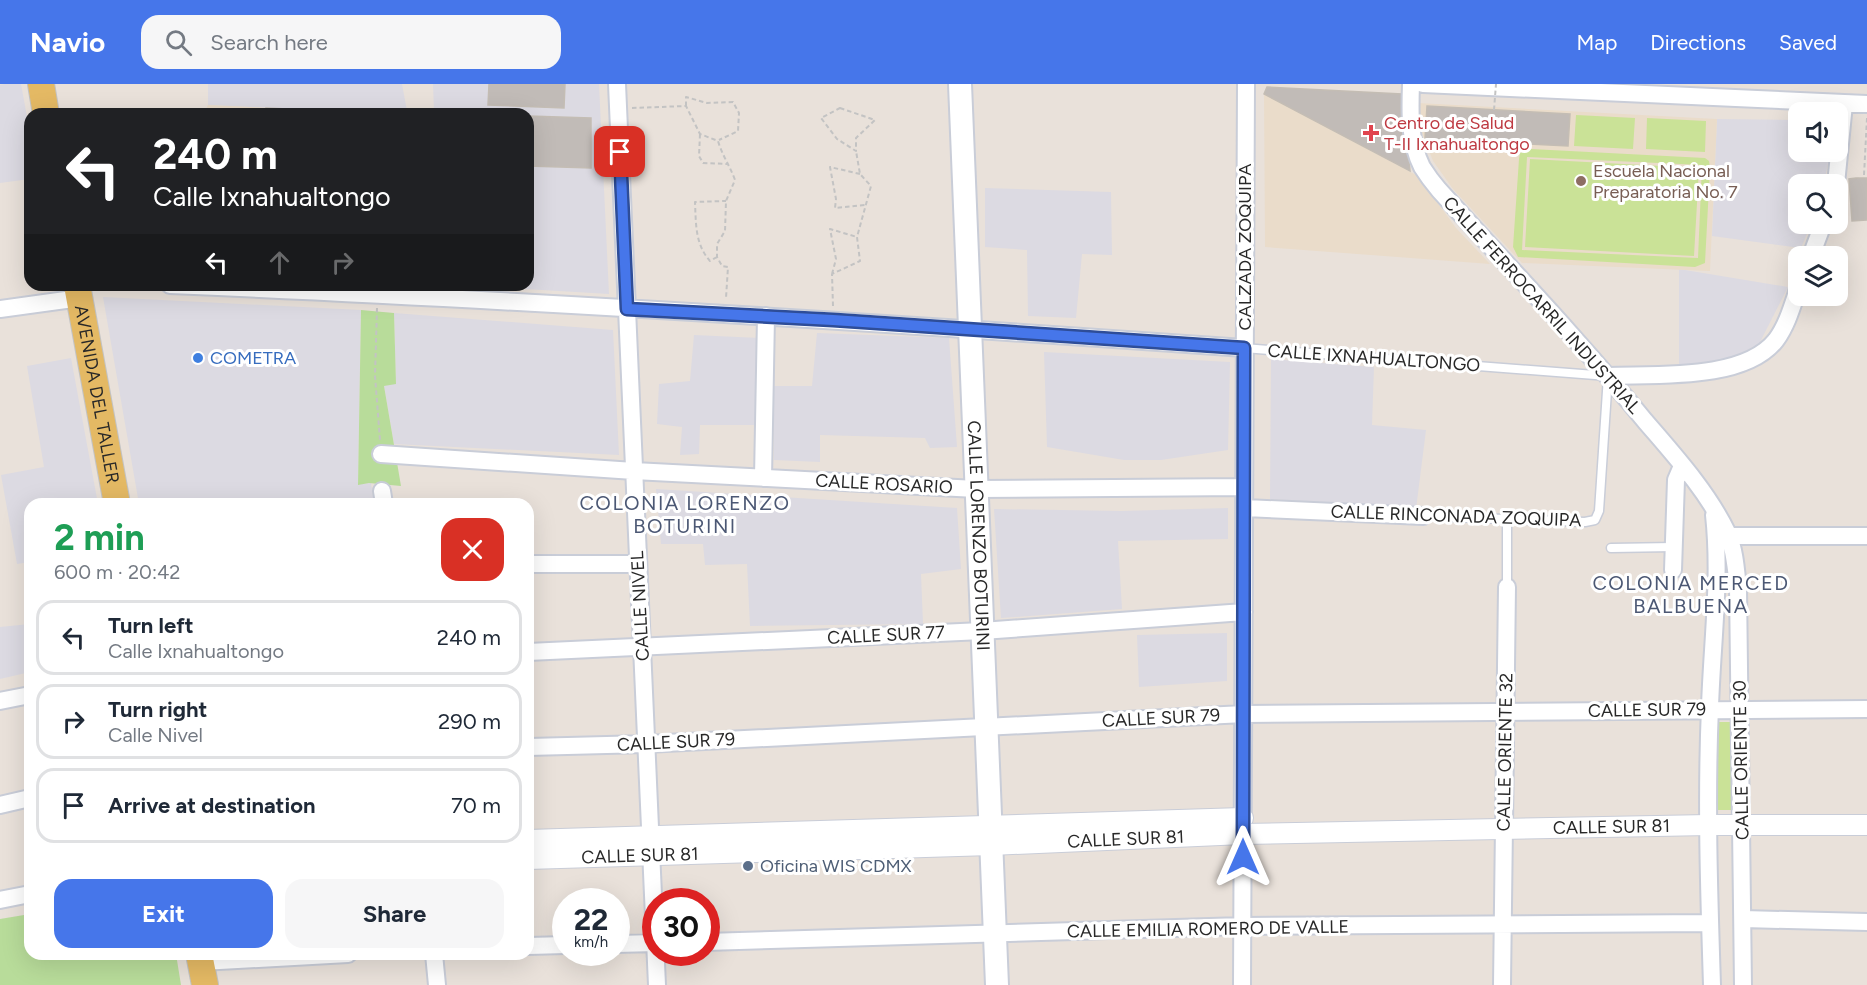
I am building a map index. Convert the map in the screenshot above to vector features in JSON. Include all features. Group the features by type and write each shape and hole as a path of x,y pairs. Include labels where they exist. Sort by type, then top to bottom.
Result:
{"main road":[{"path":"41,84 45,108"},
{"name":"CALLE LORENZO BOTURINI","path":"960,84 996,985"},
{"name":"AVENIDA DEL TALLER","path":"78,292 116,498"}],"street":[{"name":"CALLE NIVEL","path":"616,84 653,888"},
{"name":"CALZADA ZOQUIPA","path":"1242,985 1246,84"},
{"name":"CALLE FERROCARRIL INDUSTRIAL","path":"1411,84 1410,119 1414,143 1422,167 1439,190 1608,376 1682,466 1713,509 1722,536"},
{"path":"1423,84 1802,102"},
{"path":"1848,104 1867,104"},
{"name":"CALLE IXNAHUALTONGO","path":"308,291 833,320 1244,348"},
{"path":"0,309 78,292"},
{"path":"1608,376 1722,370 1742,364 1758,356 1774,342 1785,325 1792,306"},
{"path":"763,478 766,316"},
{"name":"CALLE ROSARIO","path":"381,454 634,471 976,489 1244,487"},
{"path":"1673,570 1676,480 1682,466"},
{"name":"CALLE RINCONADA ZOQUIPA","path":"1245,508 1423,516"},
{"path":"1722,536 1867,536"},
{"name":"CALLE ORIENTE 30","path":"1713,985 1710,923 1710,709 1717,573 1722,536"},
{"name":"CALLE ORIENTE 30","path":"1722,536 1736,566 1738,588 1743,825 1743,985"},
{"path":"534,564 638,564"},
{"name":"CALLE ORIENTE 32","path":"1502,985 1507,587"},
{"name":"CALLE SUR 77","path":"534,652 982,631 1244,612"},
{"path":"0,701 24,696"},
{"name":"CALLE SUR 79","path":"534,747 646,744 1244,714 1867,709"},
{"path":"0,805 24,799"},
{"name":"CALLE SUR 81","path":"534,858 651,846 1243,826 1504,829 1867,825"},
{"name":"CALLE SUR 81","path":"534,840 651,846"},
{"path":"0,900 24,895"},
{"path":"1743,919 1867,922"},
{"name":"CALLE EMILIA ROMERO DE VALLE","path":"720,942 1243,926 1710,923"},
{"path":"534,946 552,945"},
{"path":"202,967 281,960"},
{"path":"435,960 437,985"},
{"name":"CALLE NIVEL","path":"656,966 657,985"}],"lane":[{"name":"CALLE IXNAHUALTONGO","path":"1244,348 1608,376"},
{"name":"CALLE RINCONADA ZOQUIPA","path":"1423,516 1585,522 1595,520 1599,511 1608,376"},
{"name":"CALLE ORIENTE 32","path":"1507,587 1508,520"},
{"path":"1611,548 1674,547"}],"path":[{"path":"1494,110 1496,84"},
{"path":"699,134 718,141 738,131 740,113 733,102 707,103 686,97 686,106 699,134 699,156 703,163 729,165"},
{"path":"618,108 686,106"},
{"path":"832,274 860,261 857,237 871,186 860,174 856,138 875,120 840,108 821,118 837,139 856,151"},
{"path":"1863,174 1867,112"},
{"path":"718,141 723,158 729,165 735,180 726,201 724,231 717,244 717,257 722,266 728,267 725,314"},
{"path":"860,174 830,167 836,199 835,208 865,205"},
{"path":"717,257 710,261 701,251 696,229 695,202 726,201"},
{"path":"833,320 832,274 836,259 830,229 857,237"},
{"path":"377,294 375,376 381,454"}],"shaded area":[{"path":"21,84 25,108 24,180 0,183 0,85"},
{"path":"208,84 402,84 406,108 271,108 208,105"},
{"path":"433,84 599,84 609,294 534,290 534,108 434,108"},
{"path":"1264,94 1418,176 1456,228 1490,264 1265,247"},
{"name":"Escuela Nacional Preparatoria No. 7","path":"1417,103 1717,119 1710,271 1522,263 1453,189 1433,161 1422,133"},
{"path":"208,105 271,108 206,108"},
{"path":"1717,119 1788,120 1788,162 1828,162 1826,174 1788,174 1788,234 1807,234 1802,246 1712,236"},
{"path":"985,188 1111,192 1112,255 1082,254 1076,318 1028,316 1027,250 985,247"},
{"path":"1679,269 1788,287 1759,344 1720,364 1679,367"},
{"path":"103,297 361,310 358,484 371,483 373,498 138,498"},
{"path":"394,313 613,330 619,455 394,444 384,386 396,383"},
{"path":"817,333 949,338 957,447 930,448 925,438 820,435 820,462 774,460 774,386 812,386"},
{"path":"694,335 760,338 756,425 700,425 699,454 680,455 682,427 657,424 659,384 690,381"},
{"path":"1044,352 1230,362 1228,450 1161,460 1124,460 1047,447"},
{"path":"71,358 97,498 24,498 24,563 17,564 1,475 44,467 27,366"},
{"path":"1271,359 1374,367 1372,425 1426,430 1416,509 1270,499"},
{"path":"656,489 957,508 961,569 921,574 923,624 750,626 747,564 705,565 703,544 661,544"},
{"path":"1228,508 1228,539 1118,541 1122,609 1001,618 994,509 1121,511"},
{"path":"24,625 24,673 0,679 0,627"},
{"path":"1227,633 1227,681 1139,687 1137,635"}],"green space":[{"path":"1576,115 1635,118 1633,149 1574,146"},
{"path":"1647,118 1706,121 1705,152 1646,149"},
{"path":"1531,149 1705,158 1709,161 1710,168 1705,263 1695,267 1518,257 1513,247 1520,153","holes":["1527,157 1702,165 1698,258 1522,250"]},
{"path":"1530,159 1699,168 1694,256 1525,247"},
{"path":"361,310 394,313 396,384 384,386 401,486 369,483 358,485"},
{"path":"1714,722 1735,722 1736,810 1715,810"},
{"path":"24,915 24,960 177,960 181,985 0,985 0,919"}],"building":[{"path":"489,84 565,84 564,108 488,105"},
{"name":"Centro de Salud T-II Ixnahualtongo","path":"1267,87 1402,94 1410,171 1264,94"},
{"path":"1427,106 1570,114 1568,146 1425,139"},
{"path":"534,116 591,118 591,168 534,166"},
{"path":"1867,178 1867,220 1852,221 1849,179"}],"place":[{"name":"Centro de Salud T-II Ixnahualtongo","path":"1371,133"},
{"name":"Escuela Nacional Preparatoria No. 7","path":"1581,181"},
{"name":"COMETRA","path":"198,358"},
{"name":"Oficina WIS CDMX","path":"748,866"}],"district":[{"name":"COLONIA LORENZO BOTURINI","path":"685,514"},
{"name":"COLONIA MERCED BALBUENA","path":"1691,594"}],"route":[{"path":"620,152 627,309 833,320 1244,348 1243,857"}]}
